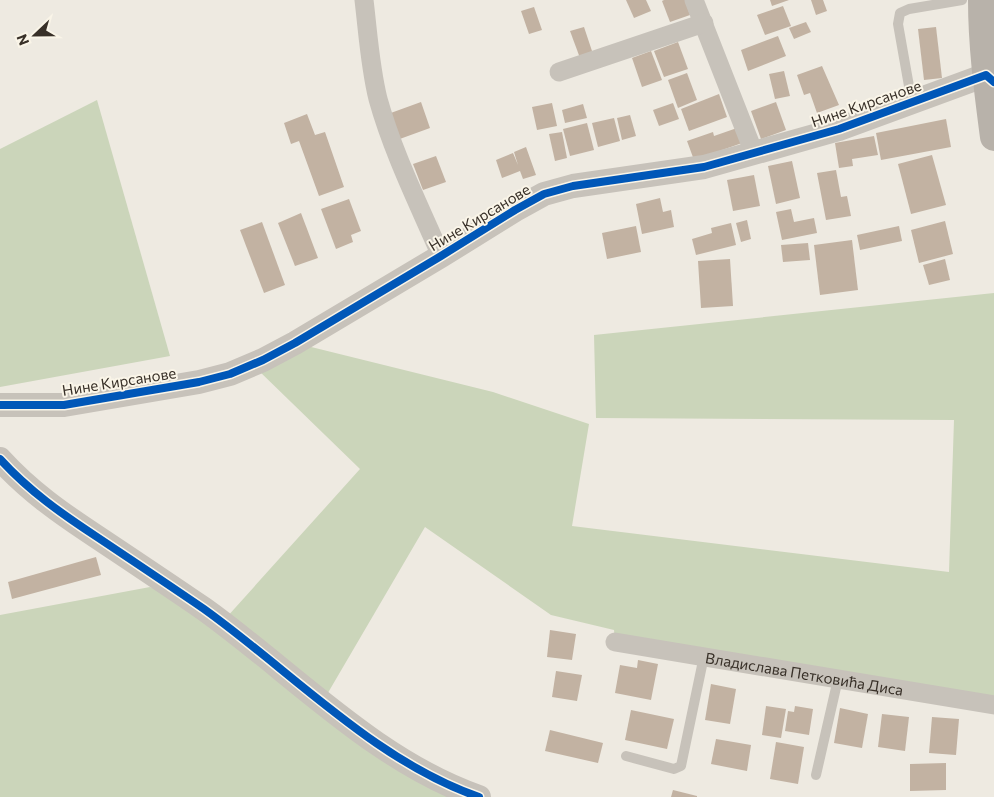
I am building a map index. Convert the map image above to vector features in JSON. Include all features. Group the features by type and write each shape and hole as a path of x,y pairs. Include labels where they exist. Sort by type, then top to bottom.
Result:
{"main road":[{"path":"982,0 983,34 990,78 994,136"}],"street":[{"path":"364,0 372,70 378,99 400,159 441,256"},
{"path":"694,0 754,153"},
{"path":"559,72 704,23"},
{"name":"Нине Кирсанове","path":"0,405 64,405 200,382 230,374 263,360 294,343 536,198 557,190 599,181 704,167 839,129 990,78"},
{"path":"0,459 19,480 52,507 204,610 248,642 322,703 384,748 430,775 479,797"},
{"name":"Владислава Петковића Диса","path":"615,642 994,706"}],"lane":[{"path":"912,103 898,24 900,13 909,9 962,0"},
{"path":"626,756 674,769 681,766 704,656"},
{"path":"816,775 838,680"}],"green space":[{"path":"97,100 170,356 0,387 0,149"},
{"path":"994,293 994,705 615,642 614,630 551,615 425,527 322,703 478,797 0,797 0,615 150,587 226,618 360,469 257,369 295,343 493,392 589,424 572,526 949,572 954,420 596,418 594,335"}],"building":[{"path":"626,0 646,0 651,11 634,18"},
{"path":"685,0 690,15 670,22 662,1"},
{"path":"770,0 789,0 772,6"},
{"path":"811,0 823,0 827,11 816,15"},
{"path":"783,6 791,26 765,35 757,15"},
{"path":"534,7 542,30 529,34 521,11"},
{"path":"806,22 811,32 794,39 789,28"},
{"path":"584,27 593,54 580,58 570,31"},
{"path":"936,27 942,78 924,80 918,29"},
{"path":"778,36 786,56 748,71 741,50"},
{"path":"678,42 688,69 664,77 654,51"},
{"path":"651,51 662,80 642,87 632,58"},
{"path":"822,66 839,105 817,113 810,93 804,95 797,75"},
{"path":"784,71 790,96 775,99 769,74"},
{"path":"687,73 697,100 678,108 668,80"},
{"path":"719,94 727,117 689,131 681,109"},
{"path":"421,102 430,128 397,140 388,114"},
{"path":"776,102 786,130 761,139 751,111"},
{"path":"552,103 557,126 537,130 532,107"},
{"path":"673,103 679,119 659,126 653,110"},
{"path":"583,104 587,118 565,123 562,110"},
{"path":"307,114 315,135 325,132 344,187 319,196 299,141 291,144 284,123"},
{"path":"630,115 636,136 622,140 617,118"},
{"path":"614,118 620,141 598,147 592,123"},
{"path":"946,119 951,147 881,160 876,133"},
{"path":"587,123 594,150 570,156 563,129"},
{"path":"737,128 742,143 694,160 687,141 713,132 714,136"},
{"path":"562,132 567,158 555,161 549,134"},
{"path":"874,136 878,155 852,159 853,166 839,168 835,143"},
{"path":"526,147 536,175 523,179 520,171 502,178 496,160 513,153 518,165 514,152"},
{"path":"932,155 946,205 911,214 898,164"},
{"path":"436,156 446,182 423,190 413,164"},
{"path":"792,161 800,198 776,204 768,166"},
{"path":"836,170 841,197 847,196 851,216 826,220 817,173"},
{"path":"754,175 760,206 733,211 727,180"},
{"path":"660,198 663,212 671,210 674,227 642,234 636,204"},
{"path":"349,199 361,231 351,235 353,242 336,249 321,209"},
{"path":"791,209 794,222 814,218 817,233 782,240 776,212"},
{"path":"301,213 318,258 295,266 278,223"},
{"path":"747,220 751,239 741,242 736,223"},
{"path":"945,221 953,254 919,263 911,230"},
{"path":"262,222 285,285 264,293 240,230"},
{"path":"731,223 736,245 696,255 692,239 712,233 711,228"},
{"path":"636,226 641,252 607,259 602,233"},
{"path":"899,226 902,241 860,250 857,235"},
{"path":"852,240 858,290 820,295 814,245"},
{"path":"808,243 810,260 783,262 781,245"},
{"path":"730,259 733,306 701,308 698,261"},
{"path":"945,259 950,280 929,285 923,265"},
{"path":"96,557 101,575 12,599 8,582"},
{"path":"550,630 576,634 572,660 547,657"},
{"path":"638,660 658,664 651,700 615,693 620,665 637,668"},
{"path":"556,671 582,675 577,701 552,697"},
{"path":"711,684 736,689 730,724 705,720"},
{"path":"766,706 786,709 781,738 762,735"},
{"path":"795,706 813,709 809,735 785,731 788,711 794,712"},
{"path":"840,708 868,714 862,748 834,743"},
{"path":"631,710 674,719 667,749 625,740"},
{"path":"882,714 909,717 905,751 878,747"},
{"path":"932,717 959,719 956,755 929,753"},
{"path":"550,730 603,743 598,763 545,751"},
{"path":"716,739 751,745 747,771 711,764"},
{"path":"776,742 804,747 798,784 770,779"},
{"path":"946,763 946,790 910,791 910,764"},
{"path":"673,790 697,796 697,797 671,797"}],"cycle path":[{"path":"0,405 64,405 199,382 230,374 263,360 295,343 544,194 573,186 704,167 839,129 986,75 994,82"},
{"path":"0,459 46,501 204,609 369,738 441,781 479,797"}]}
